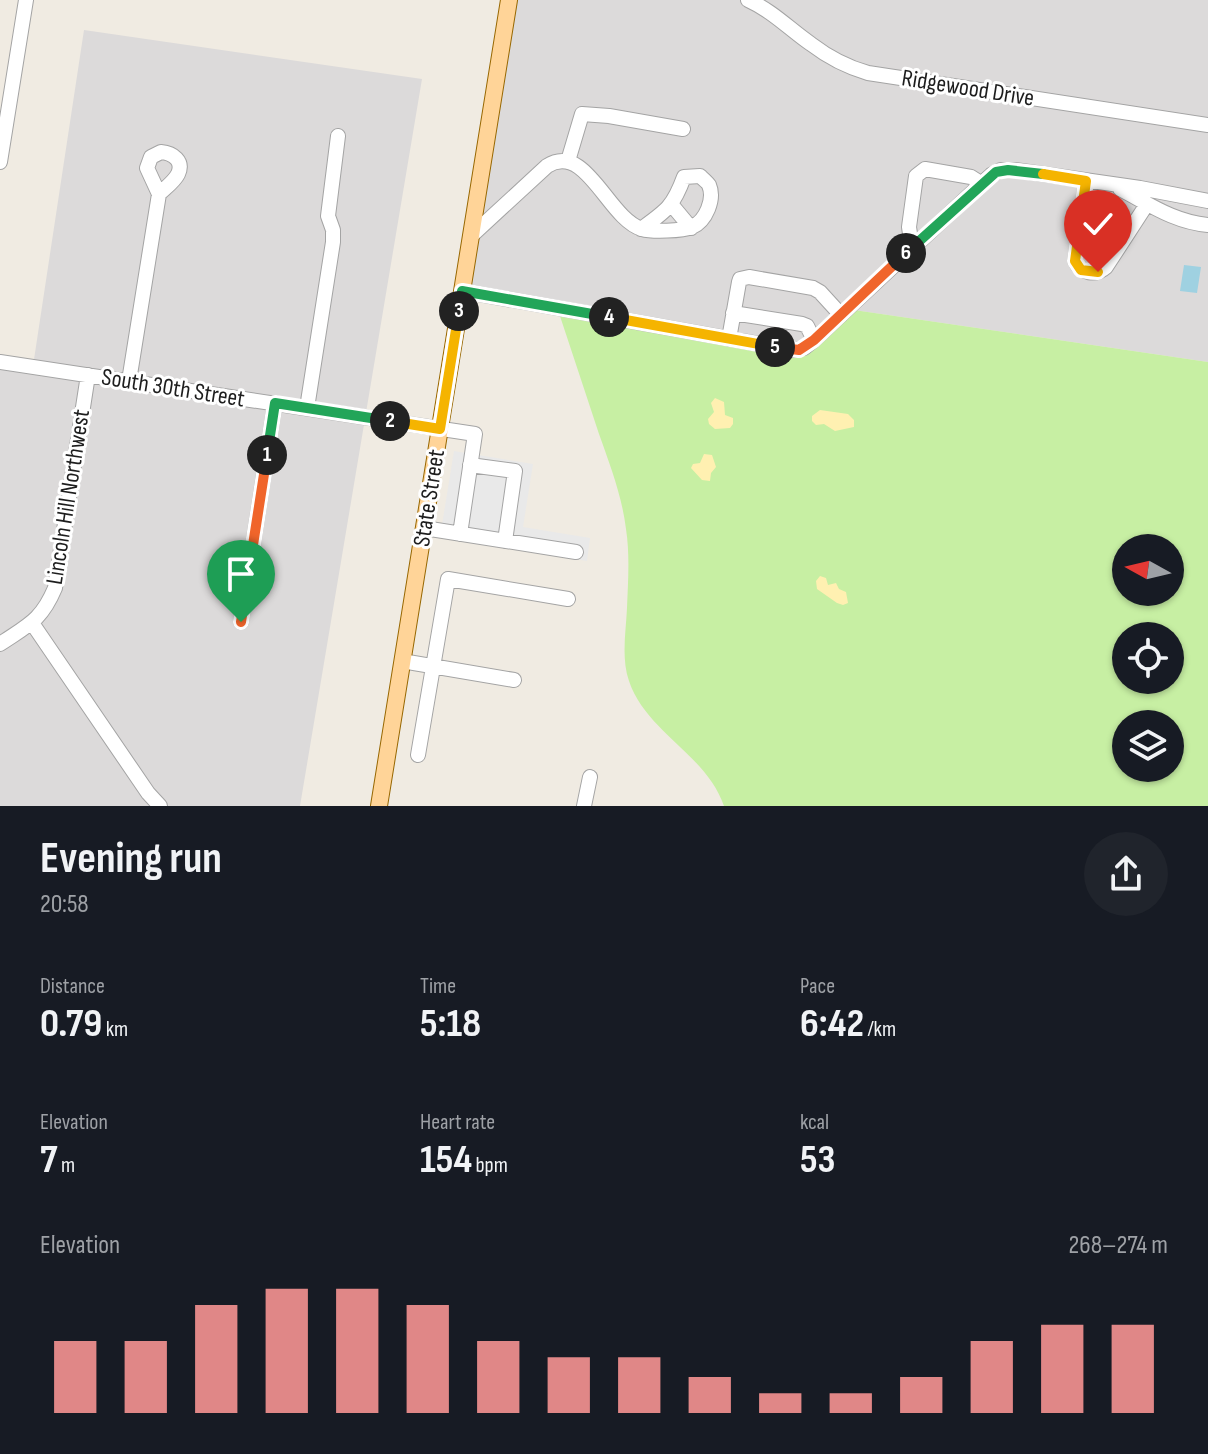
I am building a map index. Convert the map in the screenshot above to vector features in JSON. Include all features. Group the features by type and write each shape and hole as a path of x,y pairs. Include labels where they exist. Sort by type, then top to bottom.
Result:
{"main road":[{"name":"State Street","path":"379,806 509,0"}],"street":[{"path":"0,162 26,0"},
{"name":"Ridgewood Drive","path":"748,0 773,13 820,51 868,73 1208,125"},
{"path":"568,161 582,114 683,129"},
{"path":"307,408 333,242 328,216 338,136"},
{"path":"471,236 547,166 559,161 568,161 583,169 617,212 641,229 691,228 703,219 711,202 709,184 700,176 684,177 677,197 663,213 641,229"},
{"path":"912,247 909,227 916,176 925,169 971,177 982,184"},
{"path":"462,291 793,350 804,348 814,340 996,172 1008,170 1208,201"},
{"path":"1093,182 1075,261 1087,272 1098,272 1106,267 1147,204"},
{"path":"1093,182 1119,188 1182,220 1208,225"},
{"path":"129,381 159,194"},
{"path":"671,204 691,228"},
{"path":"729,339 739,282 749,277 813,288 841,315"},
{"path":"733,313 802,324 807,326 814,340"},
{"name":"South 30th Street","path":"0,362 475,434 470,465"},
{"name":"Lincoln Hill Northwest","path":"0,644 32,623 50,601 58,576 88,375"},
{"path":"241,622 275,403"},
{"path":"460,534 470,465 515,471 505,541"},
{"path":"424,528 576,552"},
{"path":"418,755 448,579 568,599"},
{"path":"32,623 160,806"},
{"path":"402,661 514,680"},
{"path":"584,806 590,777"}],"shaded area":[{"path":"509,0 1208,0 1208,362 847,309 804,348 462,291"},
{"path":"84,30 422,79 300,806 0,806 0,362 33,366"},
{"path":"454,451 533,464 523,527 590,538 587,561 440,537"}],"green space":[{"path":"557,307 793,350 847,309 1208,362 1208,806 724,806 704,772 648,715 629,681 625,654 627,539 615,481"}],"sand":[{"path":"715,398 724,402 725,415 733,418 730,428 715,429 709,424 708,419 714,412 711,403"},
{"path":"820,410 848,414 854,420 854,427 835,431 824,424 816,425 812,416"},
{"path":"704,454 712,455 716,467 710,481 702,480 691,468 693,464 700,463"},
{"path":"820,576 826,578 828,585 836,583 839,589 846,592 848,603 837,603 817,589 816,581"}],"water":[{"path":"1184,265 1201,267 1197,293 1180,291"}],"route":[{"path":"241,622 275,403 440,429 462,291 799,350 814,340 991,175 1001,170 1086,181 1075,261 1081,270 1098,272"}]}
